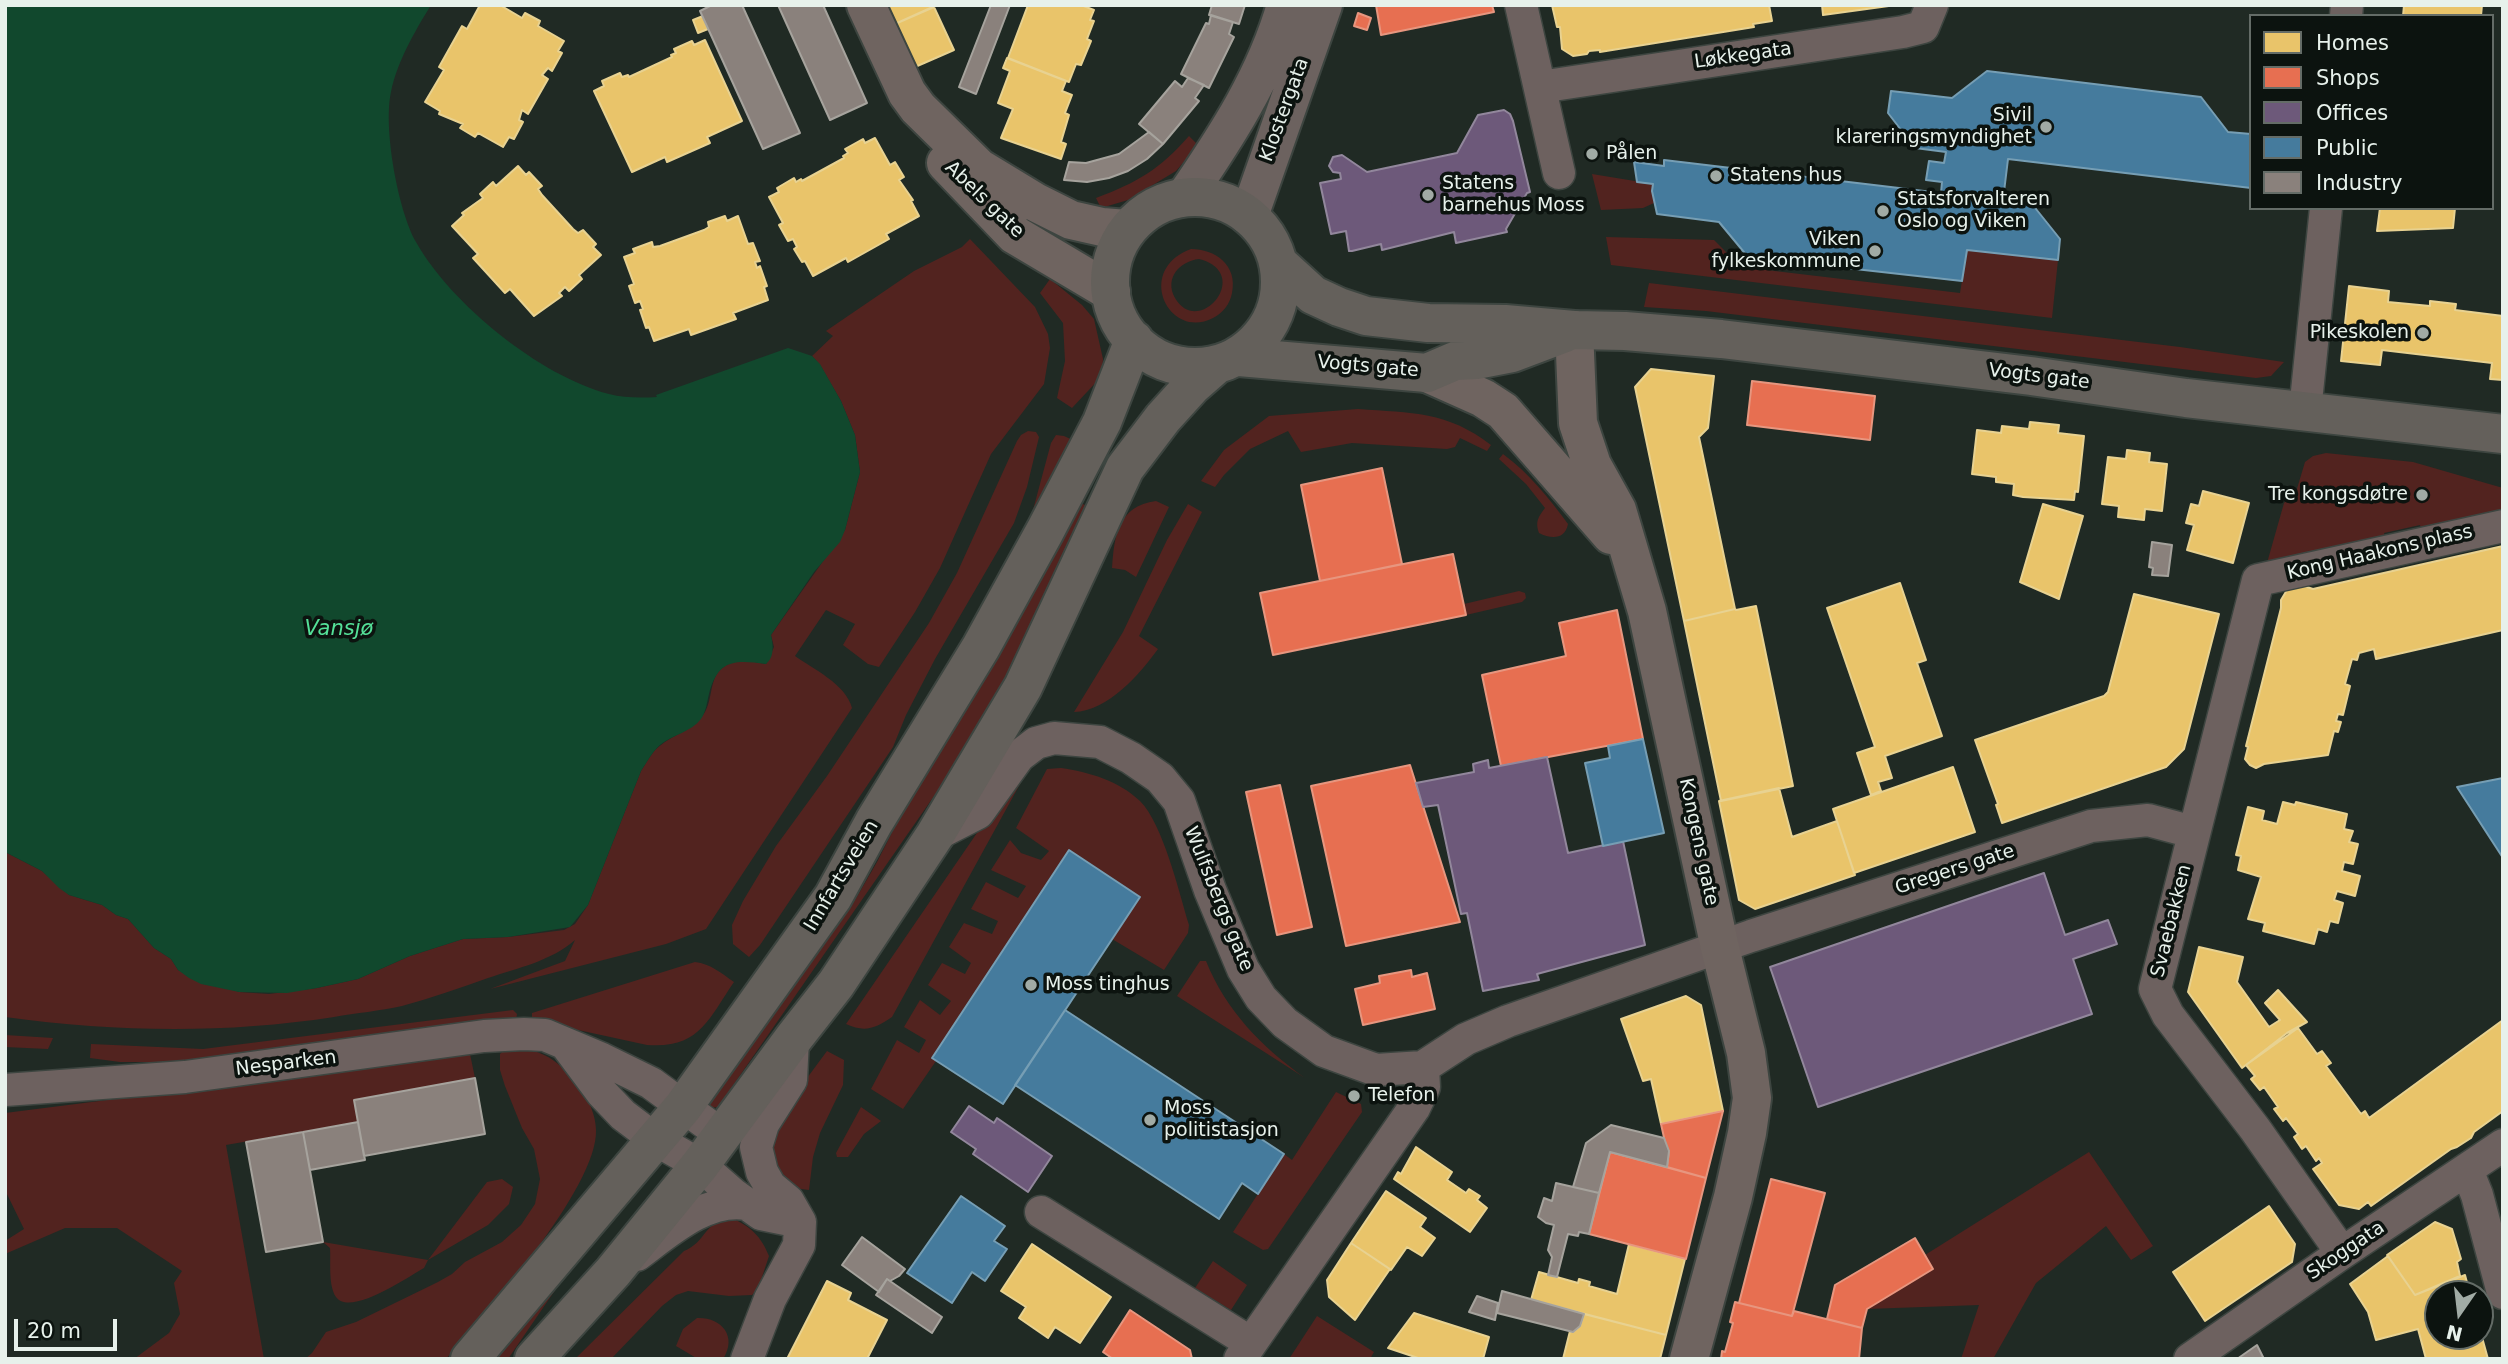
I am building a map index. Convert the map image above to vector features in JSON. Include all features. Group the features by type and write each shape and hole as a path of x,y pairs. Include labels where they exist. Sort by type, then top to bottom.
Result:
{"highway":[{"path":"534,1359 613,1272 711,1150 836,984 935,835 1023,687 1125,468 1163,418 1192,386 1256,343 1270,322 1279,299 1281,282 1279,264 1270,240 1249,216 1229,204 1205,196 1175,198 1148,210 1127,229 1114,254 1109,281 1113,307 1124,330 1142,350 1165,362 1190,368 1228,361"},
{"name":"Vogts gate","path":"1279,264 1313,295 1366,316 1428,323 1505,324 1721,339 2503,434"},
{"name":"Vogts gate","path":"1228,361 1427,373 1455,361 1513,353 1574,330"},
{"name":"Innfartsveien","path":"470,1359 683,1107 833,897 874,822 981,648 1102,422 1121,380 1134,341"}],"main road":[{"name":"Klostergata","path":"1185,197 1218,149 1254,87 1286,5"},
{"name":"Klostergata","path":"1249,216 1323,5"}],"street":[{"name":"Abels gate","path":"866,5 906,93 979,168 1071,220 1127,229"},
{"path":"1521,5 1559,173"},
{"name":"Løkkegata","path":"1540,87 1923,27 1932,5"},
{"name":"Abels gate","path":"918,108 942,158 1006,226 1037,249 1111,292"},
{"path":"2305,411 2326,210"},
{"name":"Kongens gate","path":"1574,330 1578,423 1592,465 1617,510 1647,611 1720,948 1746,1054 1752,1098 1733,1197 1689,1359"},
{"path":"1427,373 1483,398 1503,411 1587,505 1634,564"},
{"name":"Kong Haakons plass","path":"2258,580 2503,526"},
{"name":"Svaebakken","path":"2258,580 2155,989 2168,1015 2255,1129 2342,1253"},
{"name":"Wulfsbergs gate","path":"935,835 978,813 1019,756 1036,743 1054,738 1100,742 1132,758 1160,778 1179,801 1210,890 1243,969 1261,998 1285,1023 1324,1051 1376,1070 1423,1067 1466,1039 1508,1021 1720,948"},
{"name":"Gregers gate","path":"1720,948 2091,825 2148,820 2193,832"},
{"name":"Nesparken","path":"5,1090 185,1077 484,1036 545,1035 651,1083 683,1107 747,1204 799,1233"},
{"path":"747,1359 766,1307 799,1233 788,1201 770,1186 762,1172 756,1147 763,1124 790,1080 793,1038"},
{"name":"Nesparken","path":"565,1044 622,1115 656,1140 711,1150"},
{"path":"1041,1212 1246,1351 1414,1108 1424,1087 1423,1067"},
{"name":"Skoggata","path":"2190,1359 2342,1253 2503,1146"},
{"path":"2467,1170 2477,1195 2503,1293"},
{"path":"613,1272 701,1212 715,1205 739,1202 747,1204"}],"shaded area":[{"path":"1189,136 1198,145 1176,171 1128,200 1101,208 1096,198 1147,174 1168,158"},
{"path":"1592,174 1653,184 1654,203 1643,208 1601,210"},
{"path":"1606,237 1714,240 1741,267 1960,293 1967,250 2058,260 2052,318 1611,265"},
{"path":"970,239 1035,307 1048,334 1050,348 1044,384 991,454 940,568 879,667 868,664 843,645 855,624 826,610 795,656 836,684 849,699 852,708 706,929 666,944 490,989 565,961 575,940 534,963 413,1003 293,1022 170,1029 88,1026 5,1017 5,852 42,871 69,895 102,905 116,915 128,919 154,948 171,959 178,970 239,992 269,994 317,988 358,979 410,956 463,939 564,930 575,924 588,905 641,771 650,757 661,745 701,718 708,706 714,679 722,668 737,661 766,664 774,647 771,635 845,530 860,472 855,435 841,401 812,356 833,336 826,331 914,271 962,247"},
{"path":"1191,249 1208,252 1223,260 1232,274 1233,283 1230,301 1220,314 1197,322 1183,320 1172,312 1164,300 1161,286 1164,272 1174,259","holes":["1199,259 1215,266 1222,277 1222,288 1217,299 1208,307 1197,311 1185,309 1172,291 1171,284 1176,272 1192,260"]},
{"path":"1050,279 1082,305 1094,319 1103,359 1102,376 1072,408 1057,398 1065,361 1063,323 1040,293"},
{"path":"1649,283 2284,362 2271,376 2256,378 1706,311 1644,307"},
{"path":"1358,409 1412,413 1444,420 1475,434 1491,445 1487,451 1460,438 1455,447 1447,449 1352,443 1301,452 1288,431 1250,449 1215,487 1201,481 1224,450 1269,416"},
{"path":"1028,431 1036,432 1039,437 1027,487 1014,523 935,659 893,747 760,945 749,957 733,944 732,925 743,901 776,846 827,776 929,623 957,573 1017,441"},
{"path":"1056,435 1079,443 1038,513 1033,510 1051,443"},
{"path":"2326,453 2413,462 2503,488 2503,514 2422,532 2420,525 2384,533 2386,541 2267,563 2284,503 2296,492 2305,462 2313,456"},
{"path":"1503,454 1538,486 1568,524 1564,533 1553,537 1539,533 1538,520 1545,508 1526,484 1499,459"},
{"path":"1156,501 1169,507 1136,577 1125,570 1112,568 1114,545 1120,524 1133,509"},
{"path":"1077,502 1088,506 997,695 966,750 718,1107 710,1108 710,1104 851,907 913,791"},
{"path":"1188,504 1202,512 1139,636 1158,649 1122,690 1099,705 1074,712 1123,632 1167,540"},
{"path":"1519,591 1525,593 1526,598 1522,602 1466,615 1464,604"},
{"path":"1031,764 892,1017 870,1028 846,1024 1016,776"},
{"path":"1061,768 1093,775 1113,783 1140,801 1156,825 1163,842 1189,925 1188,933 1164,970 1112,939 936,1061 903,1109 871,1089 897,1040 919,1053 926,1040 904,1027 920,1000 940,1015 951,1001 928,985 942,963 965,974 971,963 949,947 964,923 992,934 998,921 971,909 986,882 1018,898 1026,886 991,870 1010,840 1021,853 1041,860 1049,851 1016,828 1047,769"},
{"path":"1200,961 1206,961 1224,996 1247,1027 1274,1054 1305,1078 1177,996"},
{"path":"695,962 711,967 734,982 709,1020 691,1037 679,1042 647,1045 532,1020 532,1013"},
{"path":"513,1010 517,1014 516,1020 188,1062 120,1062 90,1058 91,1044 203,1049"},
{"path":"5,1035 53,1038 48,1049 5,1047"},
{"path":"508,1046 538,1052 568,1073 587,1098 596,1124 592,1154 579,1184 560,1216 511,1282 446,1359 305,1359 326,1332 356,1322 438,1282 465,1262 502,1242 521,1225 535,1204 540,1179 534,1149 522,1128 500,1070 500,1054"},
{"path":"827,1051 844,1060 843,1085 820,1133 813,1157 809,1190 794,1188 779,1180 770,1144 776,1120"},
{"path":"470,1054 475,1078 355,1100 358,1122 226,1145 264,1359 134,1359 169,1333 180,1314 174,1283 182,1271 117,1228 65,1228 5,1254 5,1241 24,1229 5,1190 5,1113"},
{"path":"1336,1092 1361,1104 1362,1112 1268,1249 1263,1250 1233,1232 1284,1154 1292,1160"},
{"path":"861,1107 881,1121 864,1134 848,1157 837,1157 836,1153"},
{"path":"2089,1152 2153,1246 2131,1260 2106,1226 2036,1283 1993,1359 1961,1359 1979,1305 1867,1309 1933,1269 1925,1255"},
{"path":"502,1179 513,1187 509,1204 488,1225 428,1260 487,1182"},
{"path":"732,1218 755,1233 769,1256 758,1289 752,1295 729,1296 688,1291 676,1295 611,1359 575,1359 710,1227"},
{"path":"323,1242 428,1260 424,1268 379,1293 366,1299 343,1302 333,1292 330,1248"},
{"path":"586,1245 508,1359 490,1359"},
{"path":"1213,1261 1247,1285 1231,1310 1195,1288"},
{"path":"1317,1316 1374,1352 1370,1359 1289,1359"},
{"path":"697,1318 720,1324 725,1330 729,1343 723,1359 698,1359 676,1346 683,1329"}],"water":[{"name":"Vansjø","path":"5,5 431,5 407,47 394,81 389,107 391,147 403,210 416,242 432,266 474,313 527,354 555,371 582,385 621,396 657,397 656,395 788,348 812,356 820,364 841,401 855,435 860,472 840,542 814,572 771,635 773,650 769,661 766,664 729,664 723,668 713,682 701,719 665,742 652,754 641,771 588,905 570,927 508,937 463,939 410,956 358,979 317,988 287,993 239,992 201,984 189,978 178,970 171,959 154,948 128,919 116,915 102,905 69,895 42,871 5,852"}],"building: Homes":[{"path":"480,5 500,5 522,18 525,13 540,21 538,26 564,41 558,51 562,53 552,71 548,68 542,75 548,79 528,114 522,110 519,120 523,122 514,139 509,137 503,147 478,133 475,137 460,128 463,124 439,114 440,111 425,102 444,70 439,67 462,26 467,29"},
{"path":"887,5 937,5 895,24"},
{"path":"1028,5 1081,5 1094,10 1090,20 1094,21 1087,39 1091,41 1081,65 1076,64 1069,82 1008,58"},
{"path":"1552,5 1769,5 1772,21 1753,24 1754,27 1600,52 1589,51 1587,54 1573,56 1562,49 1560,27 1557,27"},
{"path":"1822,5 1896,5 1823,15"},
{"path":"2404,5 2482,5 2481,14 2403,14"},
{"path":"934,7 954,50 915,67 895,24"},
{"path":"703,16 708,29 698,33 693,20"},
{"path":"705,40 742,121 707,137 710,143 667,162 665,157 632,172 594,91 604,86 602,81 620,73 622,77 629,77 672,57 671,55 676,53 674,49 692,41 694,45"},
{"path":"1007,58 1066,81 1062,91 1072,95 1065,113 1069,115 1061,142 1066,144 1061,159 1001,138 1013,109 998,103 1010,71 1003,68"},
{"path":"875,138 890,165 895,162 904,177 899,180 913,200 911,201 919,216 886,234 889,239 848,262 846,258 813,276 794,249 797,247 793,239 788,241 779,225 783,223 769,197 779,192 777,188 794,178 796,182 801,179 802,181 844,158 848,153 845,149 863,139 865,143"},
{"path":"518,166 526,175 529,172 542,186 538,189 542,195 573,229 578,233 583,230 596,244 593,247 601,255 579,275 582,279 569,291 565,287 559,293 562,296 534,316 510,289 505,293 473,258 478,254 452,226 464,215 462,213 483,198 480,194 493,182 496,186"},
{"path":"2380,210 2455,210 2453,228 2377,231"},
{"path":"725,216 727,221 738,216 748,244 753,243 760,261 755,262 757,268 760,266 767,286 764,287 768,300 733,313 736,319 691,335 689,329 654,341 649,327 646,328 640,301 635,303 629,286 634,284 624,257 635,253 633,249 652,242 653,247 660,246 704,230 709,227 708,222"},
{"name":"Pikeskolen","path":"2349,286 2389,291 2388,302 2430,306 2430,301 2456,304 2455,310 2503,316 2503,380 2490,379 2492,363 2382,350 2380,365 2341,361"},
{"path":"1651,369 1714,376 1708,428 1699,437 1735,609 1684,621 1635,387"},
{"path":"2030,422 2059,425 2058,433 2084,436 2078,492 2075,491 2074,500 2013,495 2014,484 1996,482 1996,477 1972,474 1977,430 2001,433 2002,426 2029,429"},
{"path":"2127,450 2150,453 2149,462 2167,464 2162,511 2145,509 2144,520 2118,517 2119,506 2102,504 2108,457 2126,459"},
{"path":"2203,491 2249,503 2233,563 2187,550 2194,525 2186,523 2191,504 2199,506"},
{"path":"2043,504 2083,516 2059,599 2020,582"},
{"path":"2503,546 2503,630 2376,659 2374,649 2359,653 2357,660 2352,659 2345,684 2350,686 2343,715 2338,714 2336,721 2341,722 2338,732 2334,731 2328,755 2264,764 2256,768 2250,765 2245,759 2246,746 2281,600 2287,590 2301,585 2313,589"},
{"path":"1900,583 1926,660 1917,663 1942,736 1885,756 1892,778 1878,782 1881,791 1871,795 1857,753 1875,747 1827,608"},
{"path":"2134,594 2219,614 2184,749 2166,767 2002,823 1975,740 2104,696 2108,692"},
{"path":"1756,606 1793,786 1721,801 1684,621"},
{"path":"1953,767 1975,832 1854,873 1833,809"},
{"path":"1779,788 1792,837 1837,821 1855,875 1755,909 1739,900 1719,801"},
{"path":"2283,802 2295,805 2296,802 2347,814 2344,829 2353,831 2349,842 2358,844 2353,864 2344,862 2342,871 2360,876 2355,896 2337,891 2334,900 2343,903 2338,923 2330,921 2327,932 2318,929 2314,944 2263,931 2265,923 2248,919 2261,877 2238,870 2241,856 2236,855 2248,807 2264,811 2262,820 2277,824"},
{"path":"2199,947 2243,957 2237,982 2269,1027 2280,1020 2265,1003 2278,990 2307,1022 2287,1033 2242,1068 2188,992"},
{"path":"1686,996 1701,1005 1723,1111 1661,1124 1651,1079 1643,1081 1621,1019"},
{"path":"2503,1020 2503,1111 2474,1132 2471,1138 2451,1149 2371,1206 2368,1202 2359,1209 2339,1205 2313,1169 2322,1163 2319,1158 2316,1161 2306,1146 2302,1149 2294,1137 2298,1134 2286,1118 2283,1121 2274,1109 2278,1107 2264,1087 2260,1090 2251,1079 2255,1076 2246,1065 2298,1028 2317,1054 2322,1051 2331,1063 2326,1066 2361,1114 2365,1111 2369,1118"},
{"path":"1416,1147 1452,1172 1447,1180 1466,1193 1469,1189 1480,1196 1477,1200 1487,1208 1470,1232 1394,1179 1398,1172 1401,1174"},
{"path":"1386,1191 1426,1218 1420,1227 1435,1238 1422,1256 1407,1247 1391,1270 1351,1243"},
{"path":"2269,1206 2295,1244 2292,1262 2205,1321 2173,1272"},
{"path":"2435,1222 2452,1229 2461,1259 2457,1262 2460,1276 2451,1280 2424,1280 2424,1291 2415,1295 2387,1255"},
{"path":"1351,1243 1390,1269 1355,1320 1329,1297 1327,1280"},
{"path":"1032,1244 1111,1297 1080,1343 1055,1327 1048,1338 1019,1318 1026,1307 1001,1291"},
{"path":"1629,1244 1685,1259 1666,1335 1531,1300 1539,1272 1578,1283 1579,1279 1590,1282 1589,1286 1617,1294"},
{"path":"2388,1256 2415,1295 2424,1291 2424,1350 2486,1350 2488,1359 2426,1359 2418,1329 2376,1340 2368,1312 2350,1284"},
{"path":"2465,1275 2466,1280 2452,1280"},
{"path":"827,1281 851,1293 848,1300 887,1320 867,1359 787,1359"},
{"path":"1414,1313 1489,1337 1483,1359 1421,1359 1388,1348"},
{"path":"1584,1314 1666,1335 1660,1359 1563,1359 1570,1331 1573,1332 1580,1326"}],"building: Shops":[{"path":"1376,5 1492,5 1494,12 1381,35"},
{"path":"1358,13 1371,18 1367,30 1354,26"},
{"path":"1752,381 1875,396 1870,440 1747,425"},
{"path":"1382,468 1402,564 1320,581 1301,485"},
{"path":"1453,554 1466,615 1273,655 1260,593"},
{"path":"1617,610 1643,739 1501,766 1482,675 1566,656 1559,623"},
{"path":"1410,765 1460,922 1346,946 1311,786"},
{"path":"1280,785 1312,927 1277,935 1246,792"},
{"path":"1411,970 1412,977 1427,973 1435,1009 1363,1025 1355,989 1380,983 1379,976"},
{"path":"1723,1111 1706,1178 1667,1167 1669,1151 1661,1124"},
{"path":"1610,1152 1706,1178 1686,1259 1589,1234"},
{"path":"1771,1179 1825,1193 1792,1316 1739,1303"},
{"path":"1915,1238 1933,1269 1867,1309 1862,1328 1827,1319 1835,1285"},
{"path":"1735,1302 1792,1316 1794,1311 1862,1328 1859,1359 1721,1359 1733,1323 1730,1322"},
{"path":"1130,1310 1190,1350 1192,1359 1113,1359 1103,1352"}],"building: Offices":[{"path":"1504,110 1510,114 1513,121 1530,192 1506,229 1507,232 1456,243 1454,232 1382,250 1381,244 1352,251 1349,251 1346,231 1331,234 1320,183 1341,179 1340,173 1333,172 1329,166 1333,157 1342,155 1367,172 1457,153 1478,115"},
{"path":"1547,757 1568,853 1623,841 1645,945 1537,974 1539,980 1483,991 1467,913 1461,914 1438,805 1423,807 1416,783 1474,772 1473,764 1488,760 1489,768"},
{"path":"2044,873 2065,935 2108,920 2117,944 2073,959 2092,1014 1818,1107 1770,967"},
{"path":"969,1106 994,1123 997,1118 1052,1156 1028,1192 973,1154 976,1149 951,1132"}],"building: Public":[{"name":"Statens hus","path":"1987,71 2201,97 2228,132 2249,134 2249,188 2008,159 2003,200 2032,204 2060,239 2058,260 1967,250 1962,281 1748,257 1719,222 1657,214 1653,184 1637,182 1634,162 1664,166 1664,160 1941,193 1942,182 1926,180 1929,161 1944,163 1946,152 1915,148 1888,113 1891,91 1952,98"},
{"path":"1643,739 1664,833 1603,846 1585,763 1610,758 1608,746"},
{"path":"2503,778 2503,858 2457,787"},
{"name":"Moss tinghus","path":"1069,850 1140,897 1003,1104 932,1058"},
{"name":"Moss politistasjon","path":"1065,1010 1284,1154 1258,1194 1242,1183 1219,1219 1015,1085"},
{"path":"961,1196 1005,1226 994,1241 1007,1249 985,1281 972,1272 952,1303 907,1273"}],"building: Industry":[{"path":"712,5 742,5 800,133 763,149 700,11"},
{"path":"778,5 823,5 867,103 830,120"},
{"path":"991,5 1010,5 976,94 959,87"},
{"path":"1212,5 1245,5 1239,24 1209,15"},
{"path":"1211,15 1233,22 1229,34 1234,37 1209,88 1181,74 1206,23 1209,24"},
{"path":"1188,78 1204,85 1195,98 1199,101 1163,144 1139,124 1175,81 1182,87"},
{"path":"1149,132 1163,144 1147,159 1128,171 1087,182 1064,180 1069,162 1086,163 1119,154"},
{"path":"2152,542 2172,545 2168,576 2152,575 2153,568 2149,567"},
{"path":"475,1078 485,1134 364,1156 354,1100"},
{"path":"358,1122 365,1160 310,1170 303,1132"},
{"path":"1611,1125 1664,1138 1669,1151 1667,1167 1610,1152 1599,1193 1573,1187 1586,1143"},
{"path":"303,1132 323,1242 266,1252 246,1142"},
{"path":"1556,1183 1599,1193 1589,1234 1568,1234 1557,1277 1548,1275 1552,1257 1548,1250 1554,1225 1538,1217 1544,1198 1552,1201"},
{"path":"862,1237 905,1269 890,1281 887,1279 879,1292 842,1265"},
{"path":"887,1279 942,1317 932,1333 876,1295"},
{"path":"1502,1291 1584,1314 1580,1326 1573,1332 1497,1313"},
{"path":"1477,1296 1498,1303 1495,1320 1469,1312"},
{"path":"2257,1345 2264,1359 2237,1359"}],"place":[{"name":"Sivil klareringsmyndighet","path":"2046,127"},
{"name":"Pålen","path":"1592,154"},
{"name":"Statens hus","path":"1716,176"},
{"name":"Statens barnehus Moss","path":"1428,195"},
{"name":"Statsforvalteren Oslo og Viken","path":"1883,211"},
{"name":"Viken fylkeskommune","path":"1875,251"},
{"name":"Pikeskolen","path":"2423,333"},
{"name":"Tre kongsdøtre","path":"2422,495"},
{"name":"Moss tinghus","path":"1031,985"},
{"name":"Telefon","path":"1354,1096"},
{"name":"Moss politistasjon","path":"1150,1120"}]}
